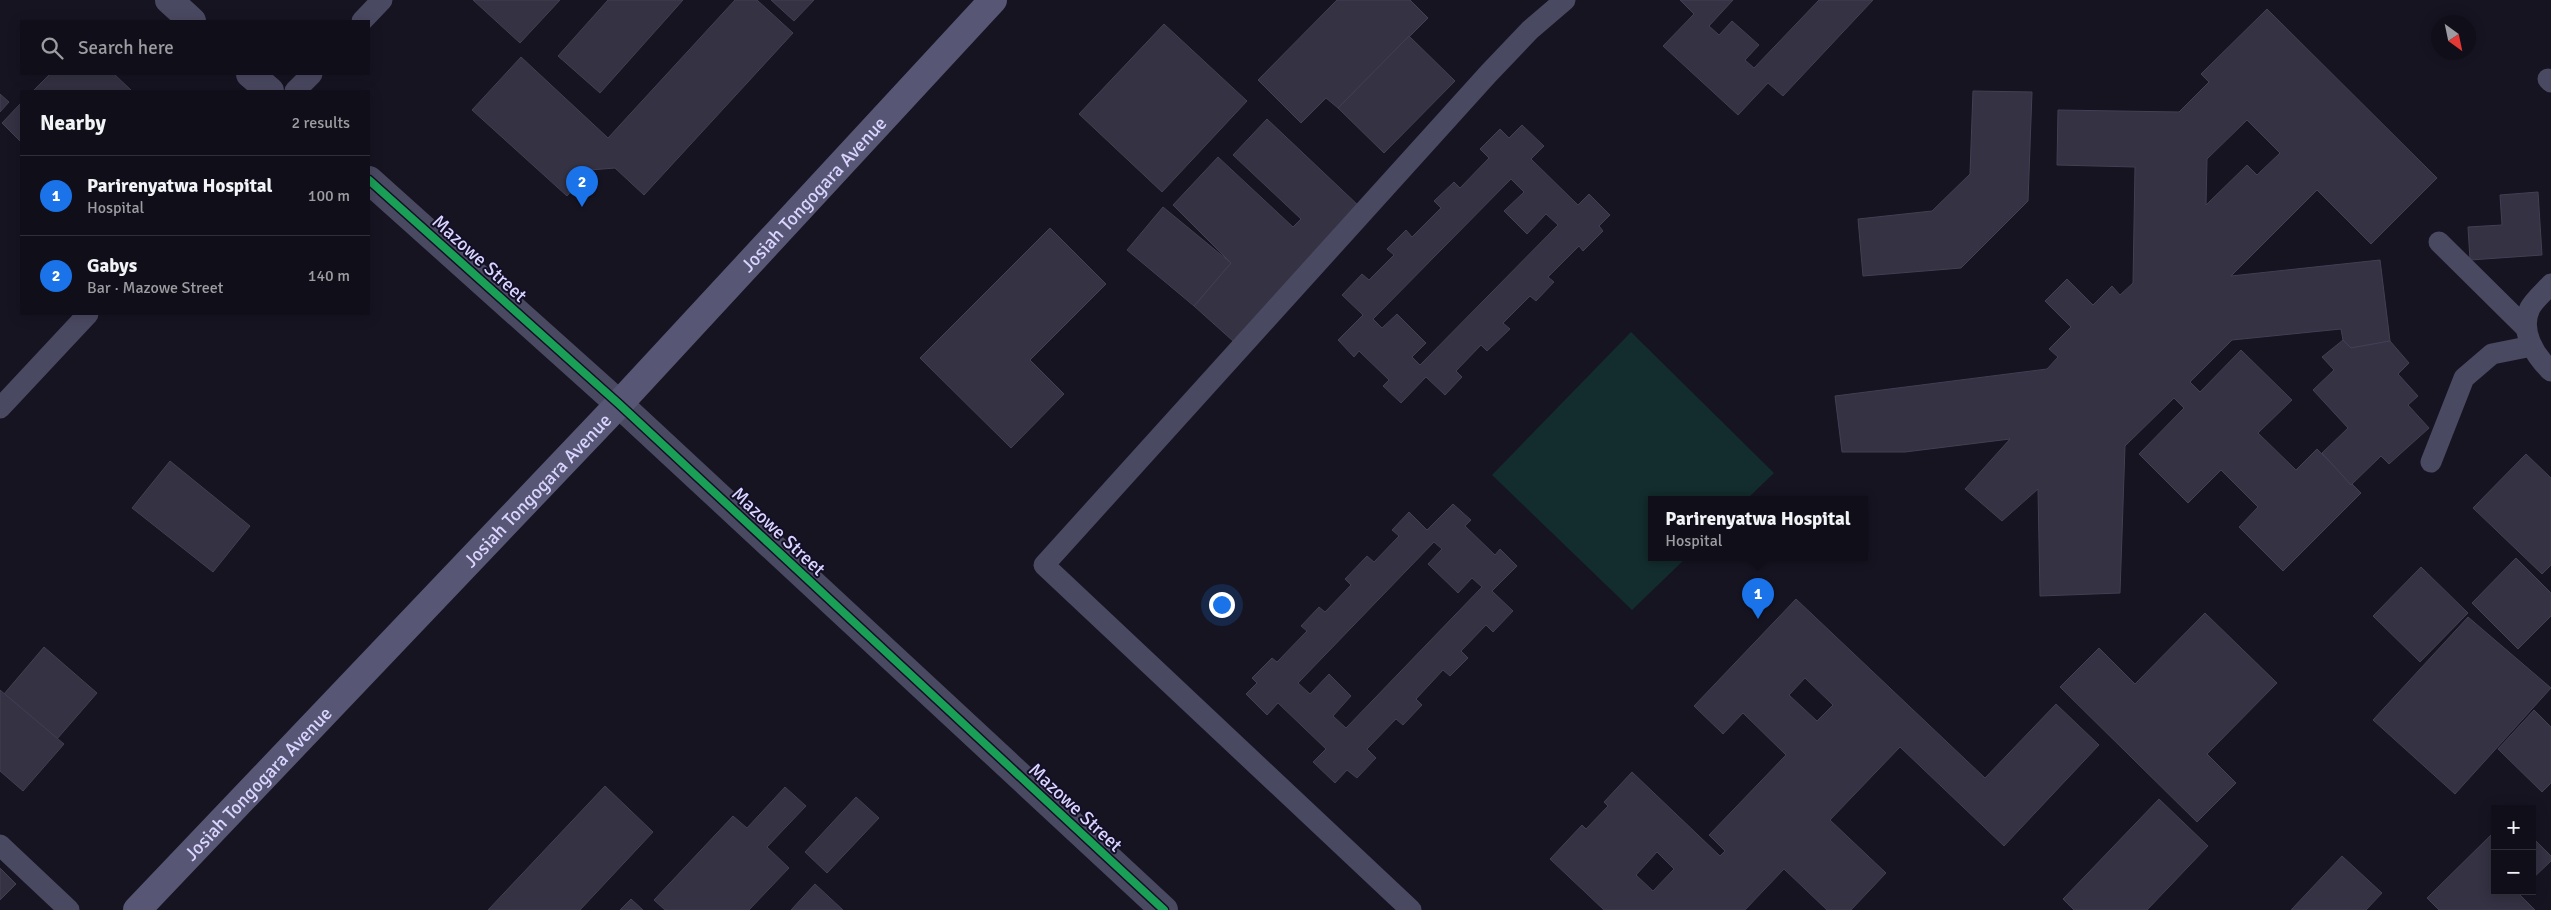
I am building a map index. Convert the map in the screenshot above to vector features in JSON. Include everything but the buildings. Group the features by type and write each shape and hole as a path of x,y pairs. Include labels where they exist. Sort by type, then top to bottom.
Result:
{"main road":[{"name":"Josiah Tongogara Avenue","path":"138,910 619,404 993,0"}],"street":[{"path":"169,0 191,20"},
{"path":"251,75 269,90"},
{"name":"Mazowe Street","path":"370,181 619,404 1164,910"}],"lane":[{"path":"363,20 382,0"},
{"path":"1411,910 1044,565 1483,80 1530,30 1565,0"},
{"path":"296,90 311,75"},
{"path":"2439,242 2529,337 2542,363 2551,371"},
{"path":"2529,337 2530,307 2551,284"},
{"path":"0,408 87,315"},
{"path":"2431,462 2464,378 2492,354 2529,337"},
{"path":"0,844 69,910"}],"green space":[{"path":"1631,332 1774,473 1750,496 1648,496 1648,561 1683,561 1632,610 1492,475"}],"cycle path":[{"path":"370,181 619,404 1164,910"}],"place":[{"name":"Gabys","path":"582,207"},
{"name":"Parirenyatwa Hospital","path":"1758,619"}]}
